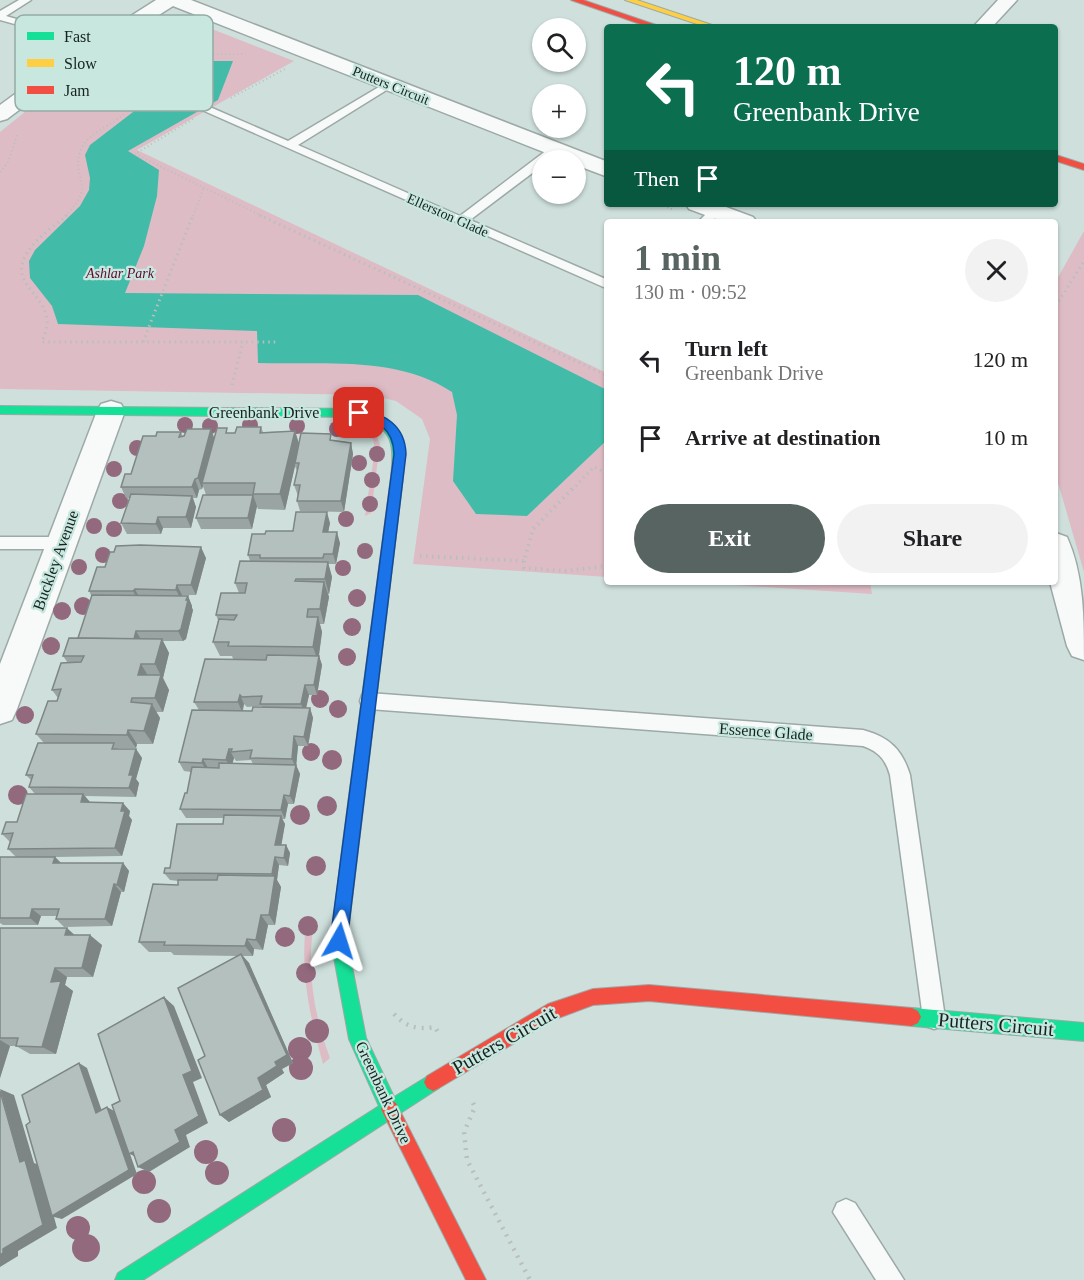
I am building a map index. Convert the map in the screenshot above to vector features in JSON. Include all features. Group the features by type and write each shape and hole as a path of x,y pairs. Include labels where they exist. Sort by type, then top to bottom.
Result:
{"street":[{"path":"145,15 169,0"},
{"name":"Putters Circuit","path":"175,0 555,150"},
{"path":"629,0 705,24"},
{"path":"984,24 1008,0"},
{"path":"584,1 649,24"},
{"path":"0,115 15,104"},
{"path":"1058,159 1084,167"},
{"name":"Putters Circuit","path":"586,162 604,168"},
{"path":"706,212 733,219"},
{"name":"Greenbank Drive","path":"0,410 359,413 372,415 392,427 399,444 400,454 339,941 358,1039 389,1108 476,1280"},
{"name":"Buckley Avenue","path":"0,709 111,411"},
{"path":"1058,552 1084,646"},
{"name":"Putters Circuit","path":"125,1280 389,1108 548,1013 582,1000 621,994 648,993 1084,1032"}],"lane":[{"path":"0,16 26,0"},
{"path":"0,16 15,20"},
{"path":"289,145 389,84"},
{"name":"Ellerston Glade","path":"210,111 604,283"},
{"path":"461,221 532,167"},
{"path":"0,543 62,543"},
{"name":"Essence Glade","path":"369,701 863,738 882,744 894,757 900,775 934,1018"},
{"path":"846,1212 891,1280"}],"path":[{"path":"213,55 248,54"},
{"path":"213,107 288,66"},
{"path":"127,111 83,146 79,155 84,190 79,201 29,250 23,261 21,272 28,291 45,314 47,323 42,342 279,342"},
{"path":"206,111 135,154 309,239 604,374"},
{"path":"143,342 160,293 204,187"},
{"path":"1058,303 1084,261"},
{"path":"229,393 243,342"},
{"path":"604,472 594,468 534,529 528,541 524,568 565,571 604,566"},
{"path":"418,567 419,556 524,561"},
{"path":"390,1005 393,1013 402,1023 419,1030 435,1027 475,1107 464,1124 462,1143 468,1160 530,1280"}],"green space":[{"name":"Ashlar Park","path":"213,29 294,61 213,107"},
{"name":"Ashlar Park","path":"26,111 206,111 137,150 604,372 604,577 413,564 430,439 422,419 396,401 370,395 0,389 0,132"},
{"path":"1084,231 1084,572 1058,483 1058,277"},
{"path":"363,429 377,437 380,444 371,513 365,516 375,449 373,439 360,432"},
{"path":"736,585 870,585 872,594"},
{"path":"314,923 311,957 313,992 330,1058 323,1064 310,1012 305,977 306,924"}],"shaded area":[{"path":"213,61 233,61 218,100 213,103"},
{"path":"199,111 128,151 159,170 157,196 144,246 125,293 418,295 604,388 604,443 527,516 476,514 453,481 457,415 452,392 430,380 407,372 358,364 258,363 257,331 58,324 52,306 30,278 29,261 35,250 80,206 89,190 90,178 85,155 90,145 133,112"}],"building":[{"path":"237,427 261,427 260,433 295,431 280,494 253,494 255,483 202,483 217,428 227,428 226,433 235,433"},
{"path":"187,429 211,429 198,478 195,479 192,487 121,487 125,474 131,474 143,436 156,436 157,432 181,432 179,437 184,436"},
{"path":"301,433 331,434 330,440 351,443 341,501 297,501 300,485 294,485 299,463 295,463"},
{"path":"131,494 192,496 186,517 158,517 156,524 121,523"},
{"path":"203,495 253,495 248,518 196,518"},
{"path":"296,512 327,512 323,532 337,532 333,554 324,554 323,558 260,558 260,555 248,555 252,534 265,534 266,531 293,531"},
{"path":"116,546 201,547 191,585 177,585 176,590 89,591 97,567 105,567 110,552 114,552"},
{"path":"240,561 328,562 325,579 296,579 295,581 324,582 320,609 308,609 307,617 318,617 313,647 228,646 229,642 213,642 219,619 234,620 237,615 216,615 221,593 245,593 247,583 235,583"},
{"path":"92,595 188,596 186,600 188,600 181,629 178,631 136,631 134,639 78,638"},
{"path":"69,638 162,639 155,664 141,664 138,675 161,675 155,698 132,698 131,702 152,704 144,731 128,730 127,735 36,734 48,701 57,701 61,689 52,690 61,663 81,662 84,656 63,656"},
{"path":"267,655 319,656 314,685 305,685 301,704 260,704 262,696 242,697 240,695 238,702 194,702 205,659 266,660"},
{"path":"253,707 310,708 304,737 294,736 292,759 250,758 252,750 231,752 232,749 229,749 226,760 203,759 202,763 179,762 192,710 252,711"},
{"path":"38,743 114,743 112,749 136,749 129,775 133,775 129,788 29,787 33,775 26,775"},
{"path":"219,763 296,765 290,796 284,795 281,810 180,809 185,793 187,793 192,767 219,768"},
{"path":"26,794 83,794 81,802 123,803 121,811 125,811 115,848 8,849 13,833 2,834 6,822 17,822"},
{"path":"224,815 281,816 275,845 286,845 284,858 275,857 272,874 164,873 165,868 170,868 177,824 223,824"},
{"path":"0,857 55,857 53,863 123,863 117,885 114,884 105,919 56,919 59,909 32,909 30,918 0,918"},
{"path":"218,875 275,876 269,915 261,915 256,940 247,939 245,946 164,945 165,942 139,942 153,884 178,885 178,880 217,880"},
{"path":"0,928 67,928 65,935 90,935 82,968 55,968 51,982 61,981 42,1047 16,1046 18,1038 0,1038"},
{"path":"241,954 287,1055 275,1062 277,1066 258,1078 263,1090 220,1115 198,1060 205,1056 178,988"},
{"path":"164,997 192,1071 183,1075 199,1116 175,1130 180,1142 138,1167 133,1152 129,1154 112,1105 120,1101 98,1034"},
{"path":"79,1063 96,1113 107,1107 129,1170 52,1216 26,1125 30,1122 22,1095"},
{"path":"0,1091 20,1162 25,1160 43,1225 3,1249 0,1255"}],"traffic: fast":[{"path":"0,410 359,413 382,422 394,435 399,453 397,477"},
{"path":"351,842 339,941 358,1039 390,1109"},
{"path":"912,1017 1084,1032"},
{"path":"125,1280 433,1082"}],"traffic: slow":[{"path":"629,0 705,24"}],"traffic: jam":[{"path":"575,0 649,24"},
{"path":"1058,159 1084,167"},
{"path":"351,842 397,477"},
{"path":"433,1082 548,1013 593,997 649,993 912,1017"},
{"path":"390,1109 476,1280"}],"route":[{"path":"339,941 400,454 397,435 392,427 384,420 359,413"}]}
